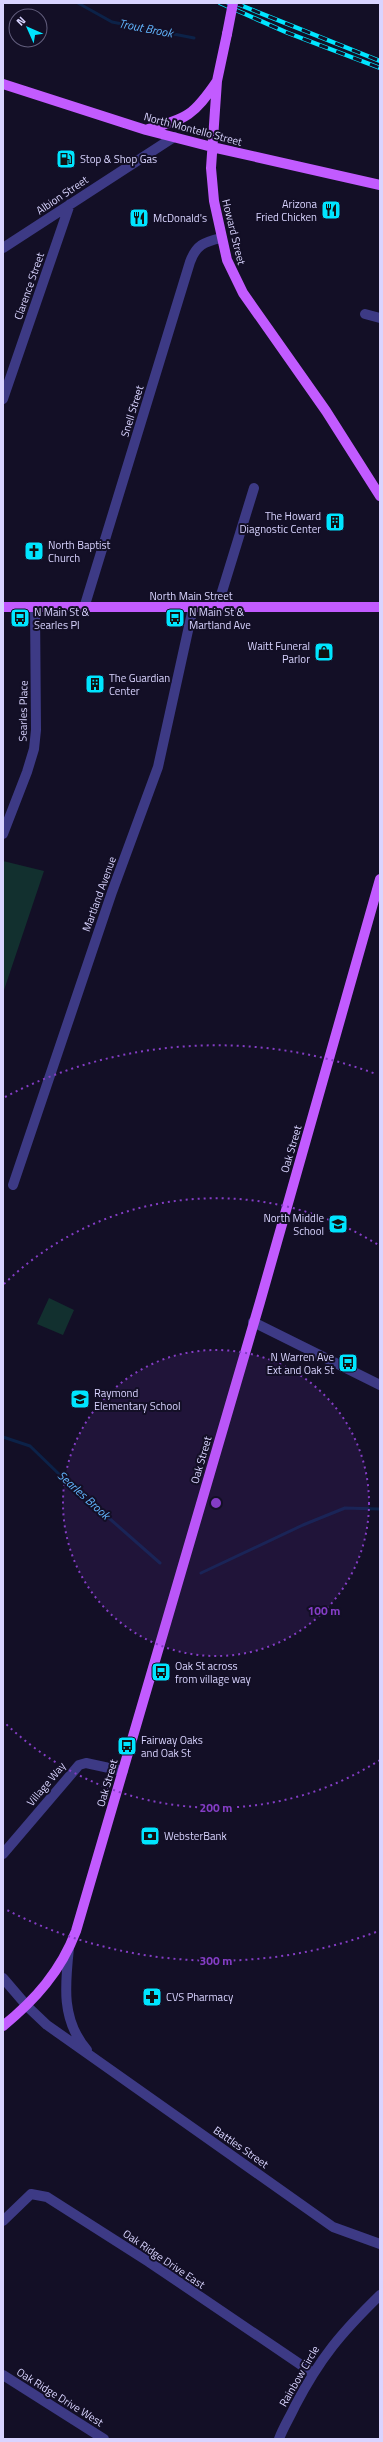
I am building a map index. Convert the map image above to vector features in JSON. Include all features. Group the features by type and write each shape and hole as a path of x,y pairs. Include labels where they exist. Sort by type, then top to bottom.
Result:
{"main road":[{"name":"Howard Street","path":"233,3 217,82 212,148 214,201 221,238 232,272 243,293 322,406 380,496"},
{"path":"146,130 177,122 192,113 217,82"},
{"name":"North Montello Street","path":"3,84 146,130 212,148 380,185"},
{"name":"North Main Street","path":"3,607 380,607"},
{"name":"Oak Street","path":"3,2026 27,2006 48,1983 69,1948 123,1771 380,879"}],"street":[{"name":"Albion Street","path":"3,248 174,137"},
{"name":"Clarence Street","path":"3,399 70,204"},
{"name":"Snell Street","path":"84,608 193,253 203,242 221,238"},
{"path":"366,314 380,318"},
{"path":"217,608 254,488"},
{"name":"Searles Place","path":"3,834 34,749 36,730 35,607"},
{"name":"Martland Avenue","path":"13,1185 112,892 158,767 193,608"},
{"path":"253,1322 380,1385"},
{"name":"Village Way","path":"3,1854 79,1765 86,1763 123,1771"},
{"name":"Battles Street","path":"69,1948 65,1984 66,2007 75,2032 93,2057"},
{"name":"Battles Street","path":"3,1978 27,2006 47,2025 333,2227 380,2244"},
{"name":"Oak Ridge Drive East","path":"3,2221 30,2194 47,2197 149,2262 313,2373"},
{"name":"Rainbow Circle","path":"279,2439 313,2373 331,2346 354,2319 380,2295"},
{"name":"Oak Ridge Drive West","path":"3,2375 104,2439"}],"green space":[{"path":"3,861 44,871 3,993"},
{"path":"49,1298 74,1310 63,1335 37,1324"}],"waterway":[{"name":"Trout Brook","path":"78,3 112,22 194,38"},
{"name":"Searles Brook","path":"3,1437 30,1446 60,1475 160,1563"},
{"name":"Searles Brook","path":"201,1573 303,1525 345,1508 380,1509"}],"railway":[{"path":"220,3 288,33 380,68"},
{"path":"235,3 380,61"}],"place":[{"name":"Stop & Shop Gas","path":"66,159"},
{"name":"Arizona Fried Chicken","path":"331,210"},
{"name":"McDonald's","path":"139,218"},
{"name":"The Howard Diagnostic Center","path":"335,522"},
{"name":"North Baptist Church","path":"34,551"},
{"name":"N Main St & Searles Pl","path":"20,618"},
{"name":"N Main St & Martland Ave","path":"175,618"},
{"name":"Waitt Funeral Parlor","path":"324,652"},
{"name":"The Guardian Center","path":"95,684"},
{"name":"North Middle School","path":"338,1224"},
{"name":"N Warren Ave Ext and Oak St","path":"348,1363"},
{"name":"Raymond Elementary School","path":"80,1399"},
{"name":"Oak St across from village way","path":"161,1672"},
{"name":"Fairway Oaks and Oak St","path":"127,1746"},
{"name":"WebsterBank","path":"150,1836"},
{"name":"CVS Pharmacy","path":"152,1997"}]}
